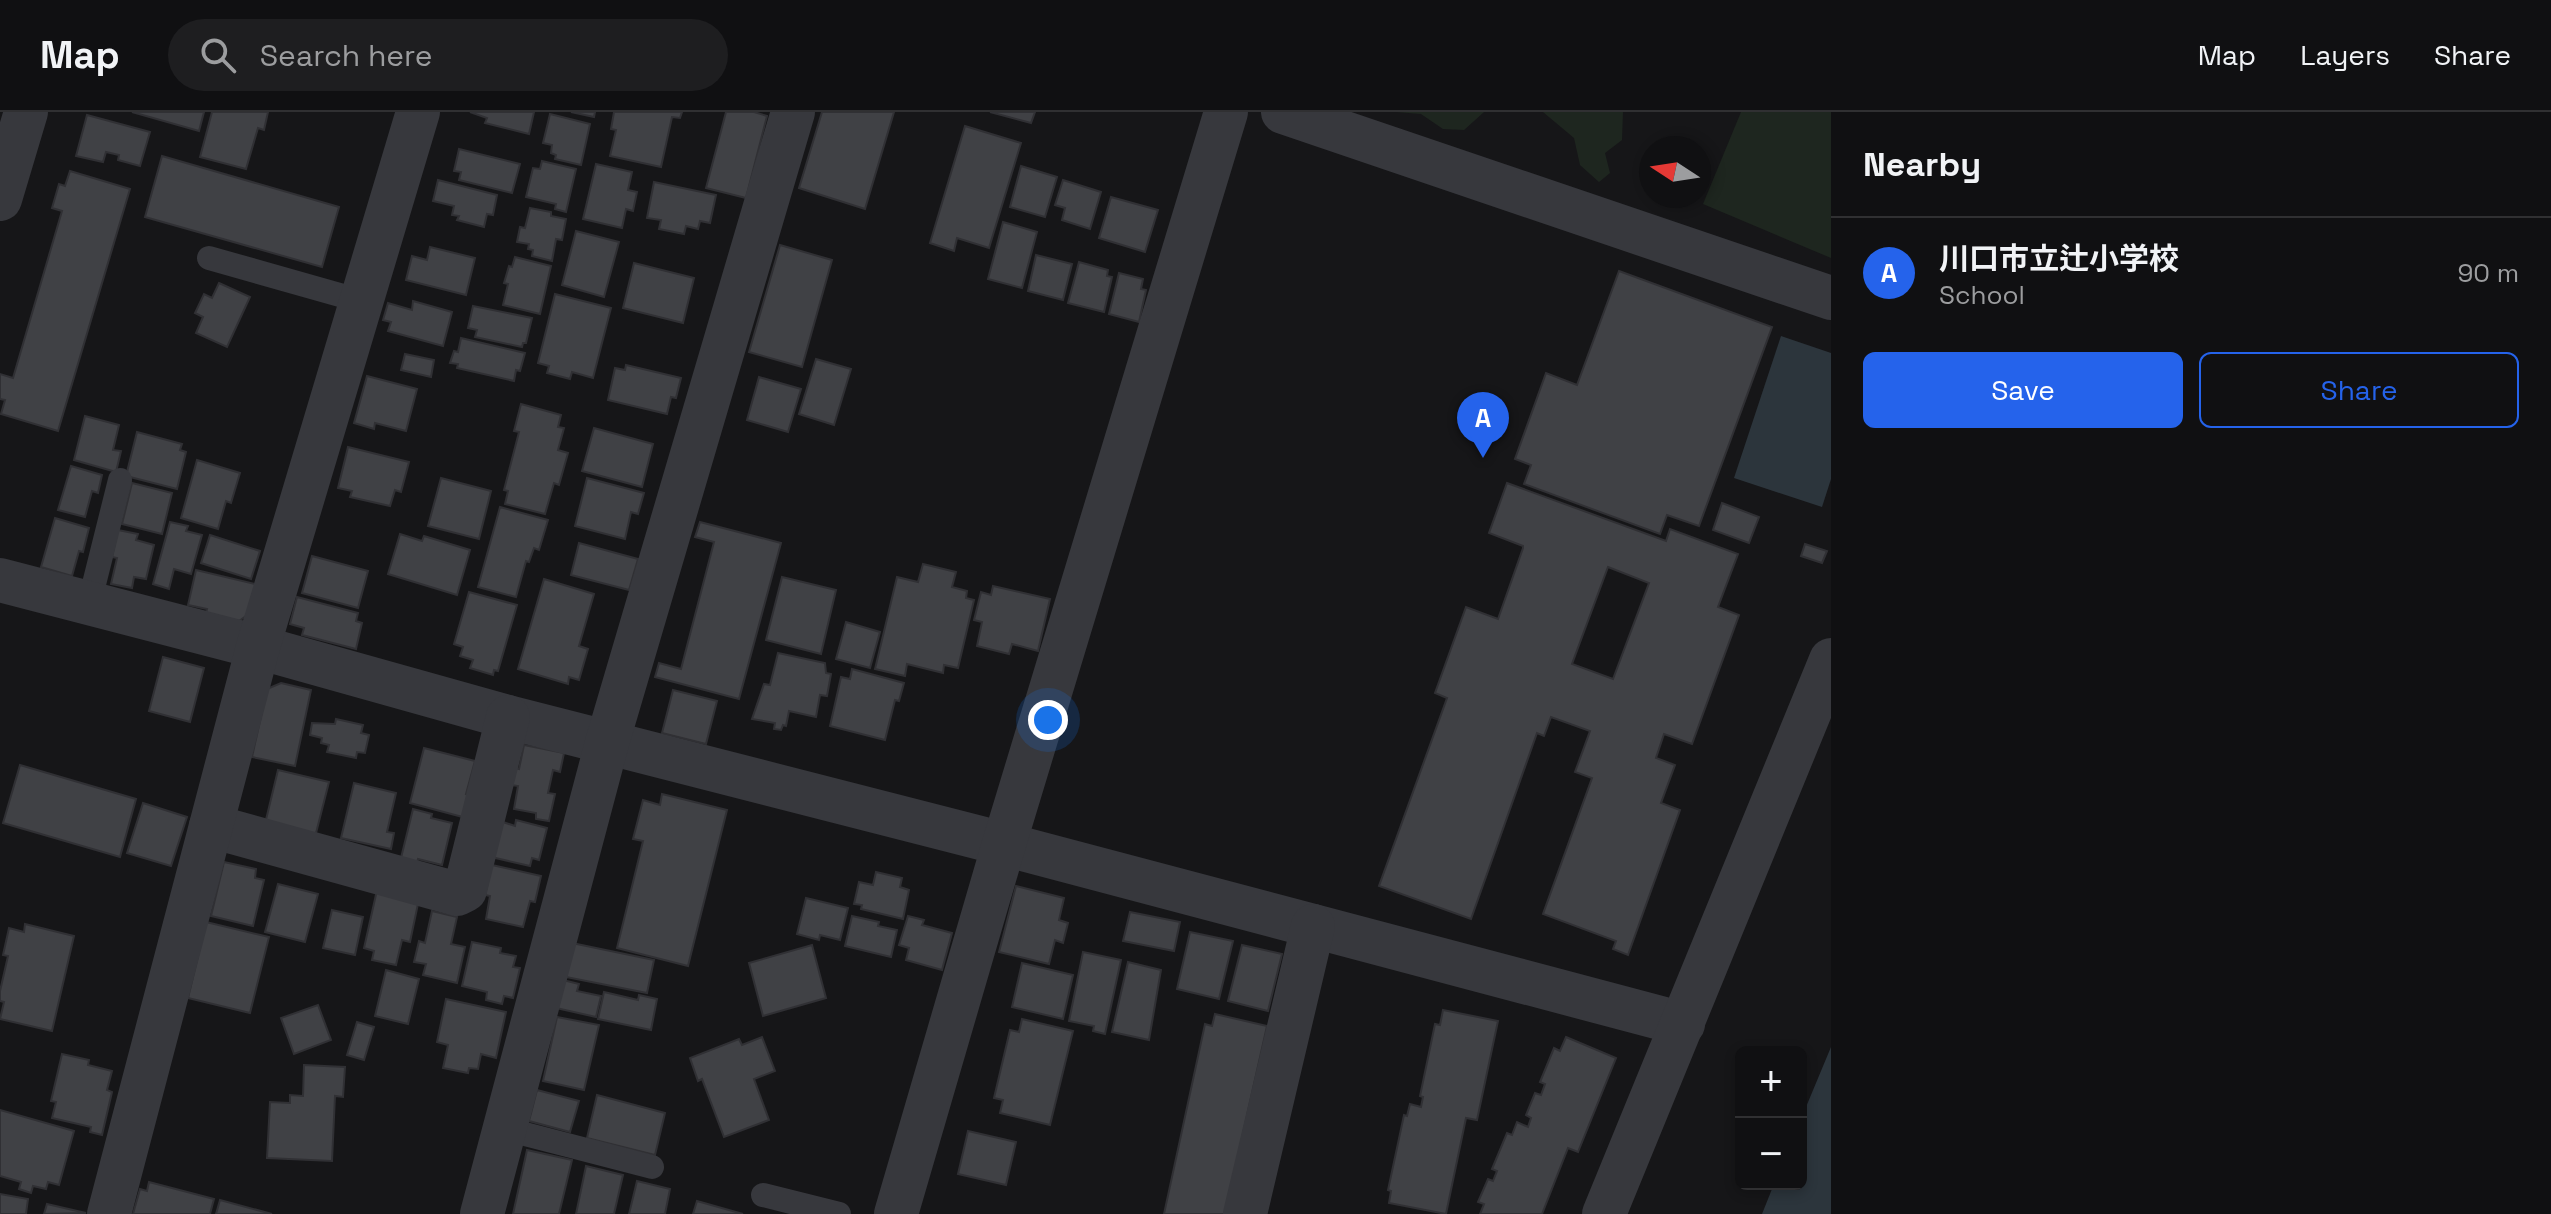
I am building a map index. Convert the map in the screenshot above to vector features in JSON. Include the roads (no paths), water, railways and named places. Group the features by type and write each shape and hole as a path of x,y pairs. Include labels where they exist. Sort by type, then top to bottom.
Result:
{"street":[{"path":"0,199 26,112"},
{"path":"109,1214 258,647 418,112"},
{"path":"482,1214 607,743 793,112"},
{"path":"896,1214 1004,844 1226,112"},
{"path":"1283,112 1831,298"},
{"path":"0,580 258,647 508,717 1004,844 1683,1024"},
{"path":"1604,1214 1831,660"},
{"path":"211,826 457,894 465,890 508,717"},
{"path":"1245,1214 1313,926"}],"lane":[{"path":"209,258 361,301"},
{"path":"89,604 120,480"},
{"path":"506,1129 652,1167"},
{"path":"763,1195 839,1214"}],"place":[{"name":"川口市立辻小学校","path":"1483,458"}]}
